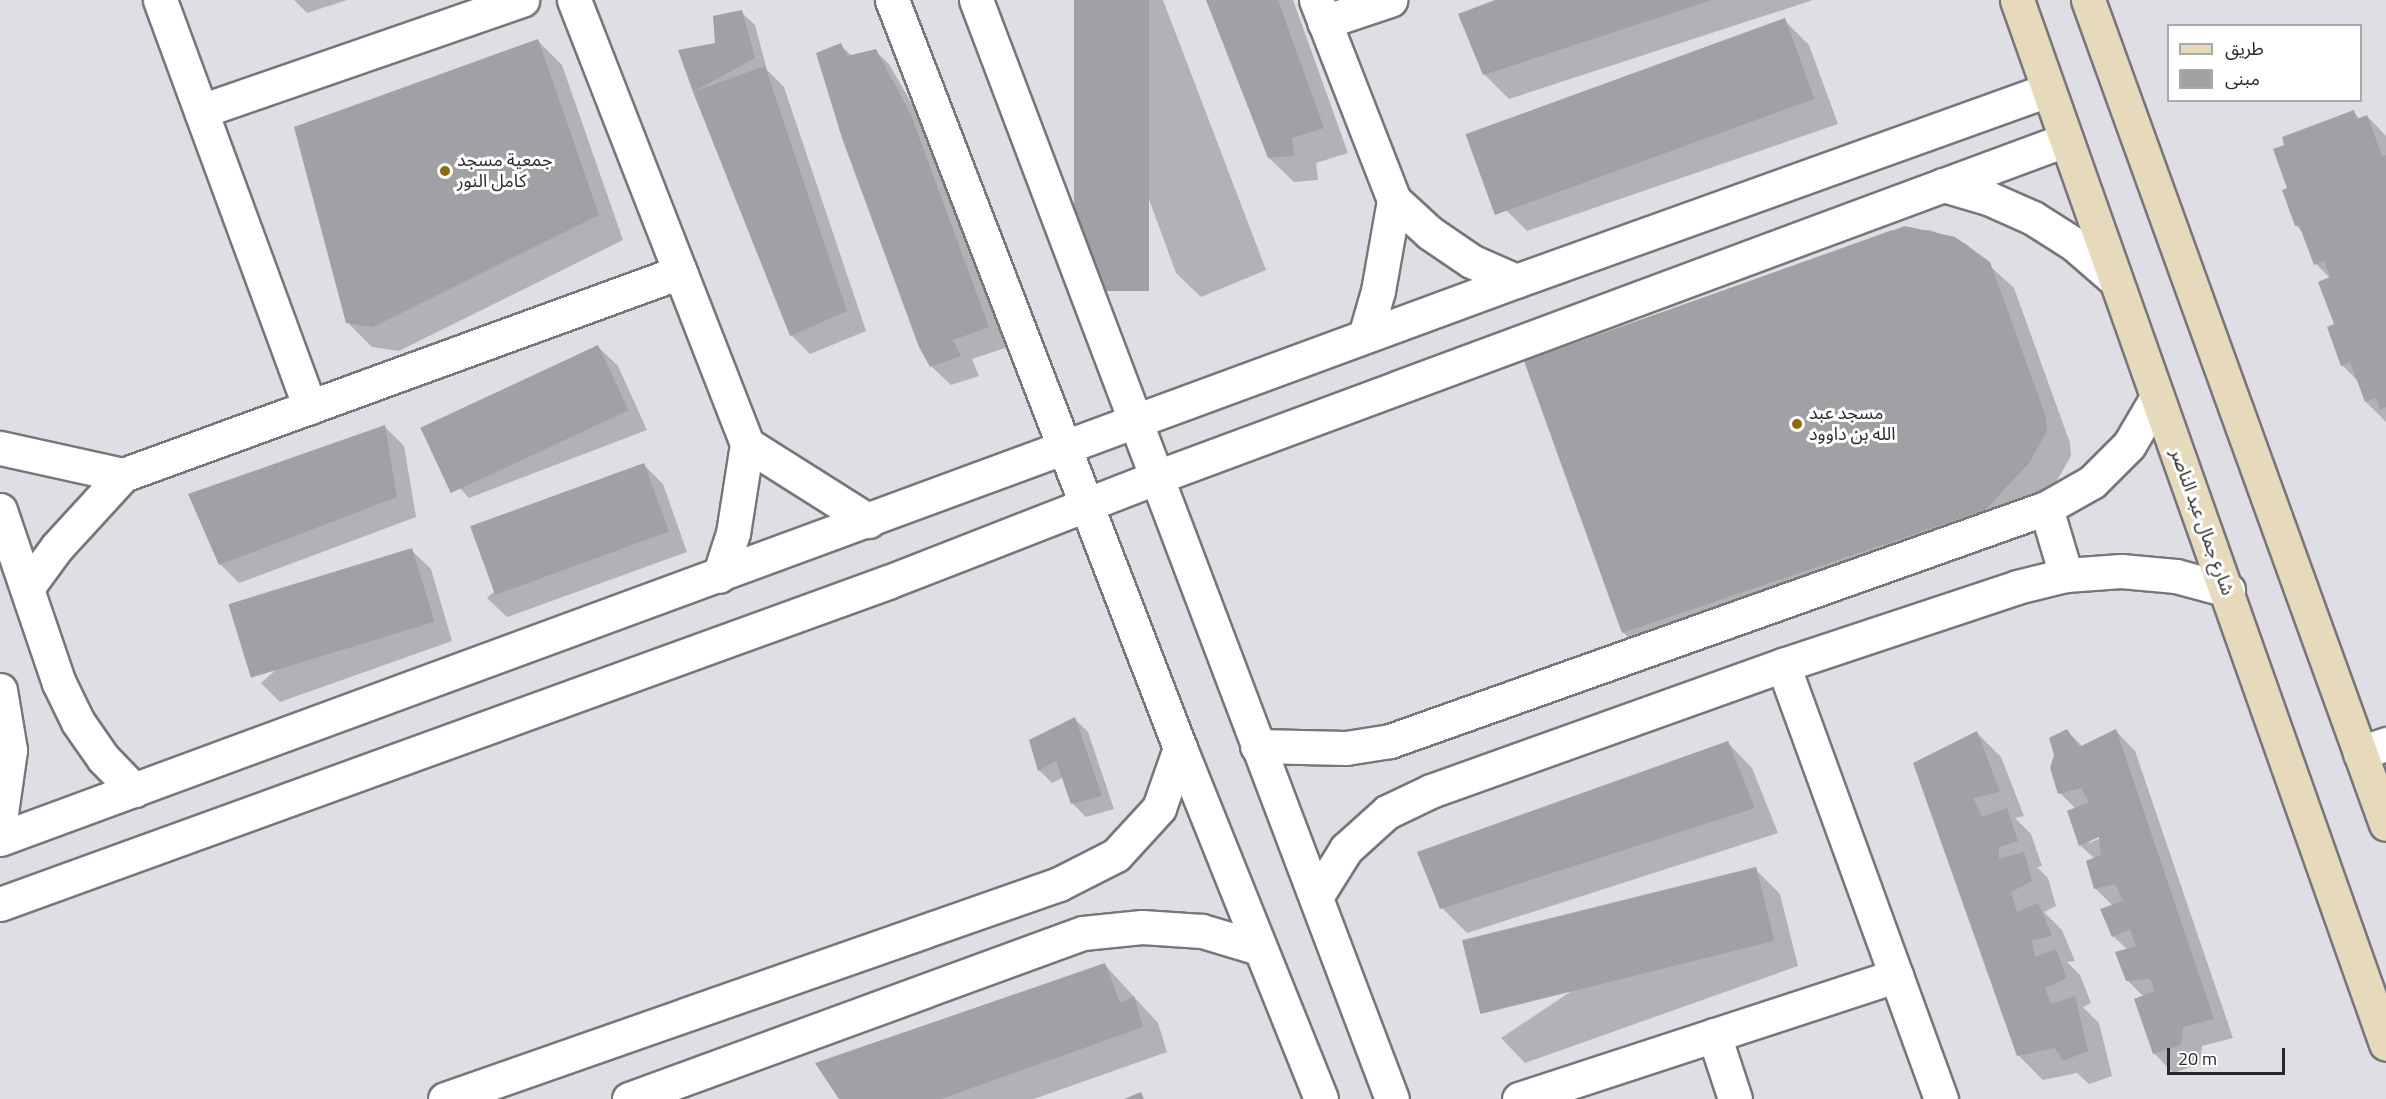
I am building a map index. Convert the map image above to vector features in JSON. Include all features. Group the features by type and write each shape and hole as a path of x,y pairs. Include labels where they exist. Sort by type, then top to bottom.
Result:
{"main road":[{"name":"شارع جمال عبد الناصر","path":"2017,0 2112,277 2228,590 2386,1044"},
{"path":"2088,0 2373,749 2384,814"}],"street":[{"path":"160,0 310,407"},
{"path":"201,111 522,0"},
{"path":"574,0 747,444 733,533 719,576"},
{"path":"892,0 1314,1094"},
{"path":"976,0 1392,1099"},
{"path":"1390,0 1320,11 1394,200 1430,234 1471,261 1516,280"},
{"path":"0,839 869,521 1516,280 2048,90"},
{"path":"0,904 888,582 1088,506 1157,477 2065,140"},
{"path":"1943,185 1988,198 2033,218 2074,244 2112,277"},
{"path":"1365,336 1383,268 1394,200"},
{"path":"27,588 57,547 123,475 680,272"},
{"path":"1257,746 1335,748 1390,741 2046,508 2092,482 2129,445 2156,399"},
{"path":"747,444 869,521"},
{"path":"0,448 123,475"},
{"path":"2046,508 2066,575"},
{"path":"0,510 58,683 78,722 103,758 134,790"},
{"path":"1316,897 1346,849 1387,812 1431,791 1783,665 2017,587 2066,575 2121,570 2175,576 2228,590"},
{"path":"1783,665 1941,1099"},
{"path":"0,690 10,750 7,797 0,820"},
{"path":"446,1099 1059,884 1116,855 1152,816 1159,808 1180,748"},
{"path":"629,1099 1083,933 1142,927 1202,931 1259,948"},
{"path":"1519,1099 1896,976"},
{"path":"1714,1035 1734,1099"}],"building":[{"path":"1074,0 1149,0 1149,291 1074,291"},
{"path":"1206,0 1278,0 1324,128 1292,138 1294,156 1268,158"},
{"path":"1495,0 1712,0 1483,75 1458,14"},
{"path":"742,10 755,58 693,92 678,50 715,43 713,16"},
{"path":"1785,18 1814,99 1495,215 1466,134"},
{"name":"جمعية مسجد كامل النور","path":"538,39 599,215 373,327 346,323 294,127"},
{"path":"841,43 847,56 876,49 911,115 989,327 953,340 961,356 930,367 919,347 842,138 816,53"},
{"path":"765,66 847,311 790,336 693,92"},
{"path":"2354,110 2357,119 2367,115 2382,156 2386,155 2386,407 2380,410 2376,398 2365,402 2350,362 2341,366 2327,327 2334,324 2318,282 2330,277 2324,261 2314,265 2299,225 2295,226 2282,190 2287,188 2273,149 2284,145 2282,137"},
{"name":"مسجد عبد الله بن داوود","path":"1905,226 1955,237 1990,262 2046,417 2047,431 2029,463 1985,510 1622,633 1524,361"},
{"path":"598,345 628,410 451,493 420,428"},
{"path":"385,425 397,497 219,565 188,494"},
{"path":"644,463 669,532 495,595 470,526"},
{"path":"412,548 435,622 251,678 228,604"},
{"path":"1075,717 1102,796 1071,804 1056,761 1038,771 1029,740"},
{"path":"2067,729 2079,747 2116,729 2214,1019 2183,1027 2181,1045 2153,1054 2134,999 2155,991 2150,979 2126,981 2115,952 2136,946 2130,929 2112,937 2100,909 2123,901 2115,884 2094,889 2086,861 2101,855 2099,837 2079,846 2067,811 2089,802 2081,788 2058,794 2050,768 2054,755 2049,738"},
{"path":"1977,731 2000,792 1973,798 1982,817 2007,808 2018,841 1999,847 1999,859 2024,852 2032,881 2011,892 2017,912 2038,903 2052,936 2032,940 2035,957 2056,949 2067,978 2045,988 2051,1004 2075,996 2088,1051 2063,1061 2055,1048 2017,1056 1913,763"},
{"path":"1728,741 1755,808 1440,909 1417,852"},
{"path":"1756,867 1774,941 1480,1014 1462,940"},
{"path":"1105,963 1120,1003 1134,996 1143,1027 941,1099 839,1099 815,1063"},
{"path":"1141,1092 1144,1099 1124,1099"}],"place":[{"name":"جمعية مسجد كامل النور","path":"445,171"},
{"name":"مسجد عبد الله بن داوود","path":"1797,424"}]}
